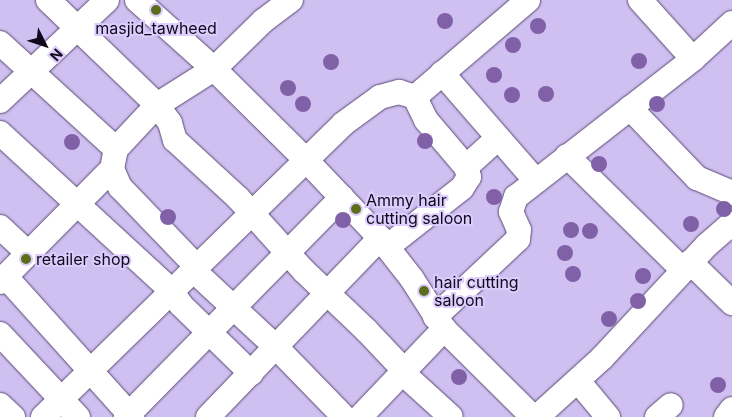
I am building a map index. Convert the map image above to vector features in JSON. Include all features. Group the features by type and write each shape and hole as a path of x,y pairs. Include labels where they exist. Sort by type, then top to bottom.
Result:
{"street":[{"path":"48,0 157,105 170,123 175,140 238,198 249,213 404,370 407,377 451,417"},
{"path":"0,101 107,0"},
{"path":"137,0 214,69 342,197 383,242 412,279 439,323 533,417"},
{"path":"291,0 263,21 214,69 157,105 78,202 27,252 3,279 90,369 130,416 342,197"},
{"path":"415,97 528,0"},
{"path":"640,0 693,59"},
{"path":"360,417 404,370 439,323 518,239 520,230 511,212 516,196 693,59 732,23"},
{"path":"0,43 32,72 114,159 120,187 194,268 276,347 344,417"},
{"path":"442,73 536,181"},
{"path":"43,417 60,398 249,213 343,124 380,97 399,92 415,97 426,120 466,167 469,177 462,188 383,242 327,293 208,417"},
{"path":"630,108 697,178 732,193"},
{"path":"0,133 78,202 171,290 250,373"},
{"path":"466,167 498,138"},
{"path":"568,156 687,266 732,303"},
{"path":"537,417 578,382 687,266 732,223"},
{"path":"0,227 27,252"},
{"path":"0,334 78,417"},
{"path":"578,382 608,417"},
{"path":"0,405 13,417"},
{"path":"726,417 732,409"}],"place":[{"name":"masjid_tawheed","path":"156,10"},
{"name":"Ammy hair cutting saloon","path":"356,209"},
{"name":"retailer shop","path":"26,259"},
{"name":"hair cutting saloon","path":"424,291"}]}
